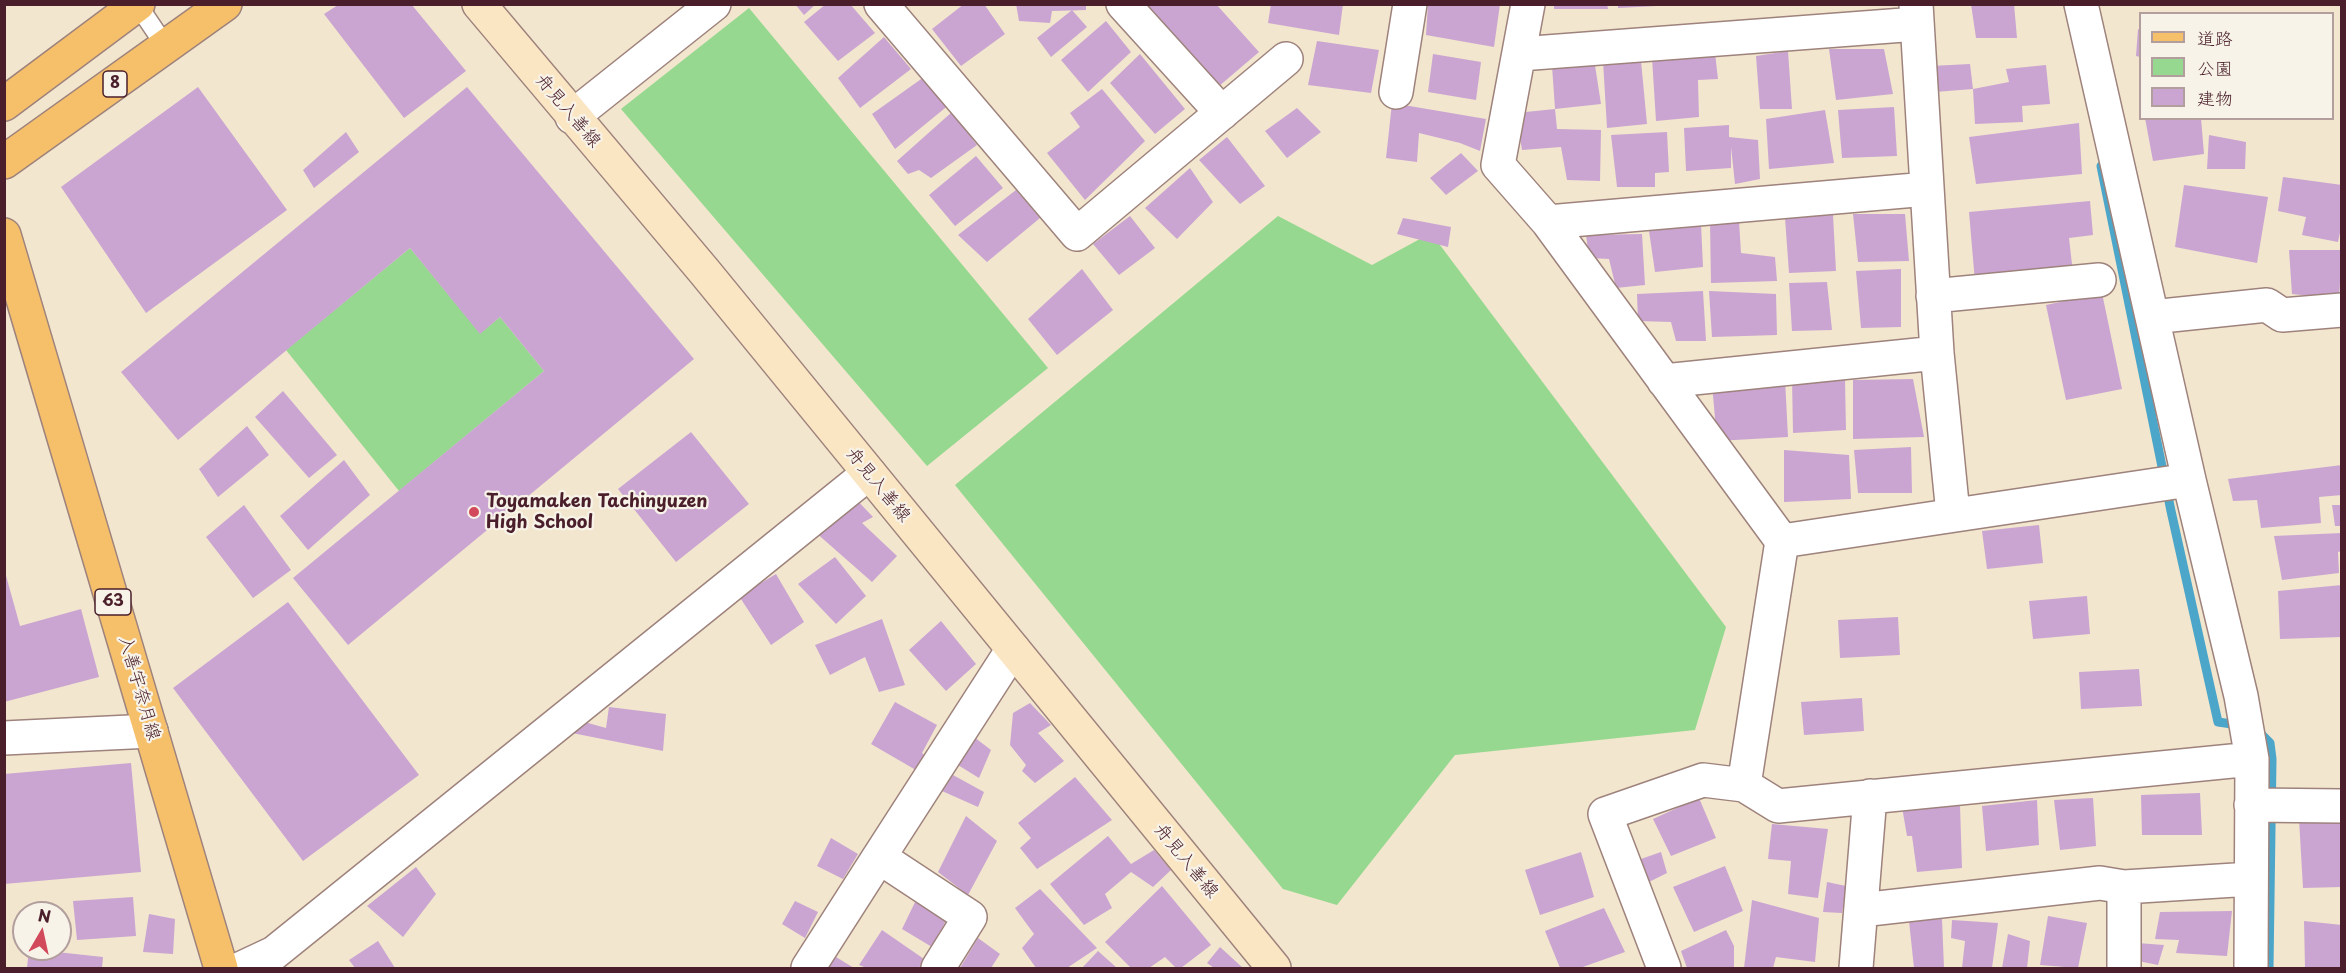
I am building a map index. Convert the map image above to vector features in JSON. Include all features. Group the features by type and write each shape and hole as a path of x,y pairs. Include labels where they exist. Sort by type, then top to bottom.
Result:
{"main road":[{"path":"4,104 137,4"},
{"name":"8","path":"4,162 225,4"},
{"name":"舟見入善線","path":"479,4 704,271 1274,969"},
{"name":"入善宇奈月線","path":"4,235 221,969"}],"street":[{"path":"572,117 714,4"},
{"path":"880,4 1077,234 1286,59"},
{"path":"1123,4 1222,113"},
{"path":"1396,92 1410,4"},
{"path":"1528,4 1498,165 1548,222 1782,541 1744,785"},
{"path":"2081,4 2189,480 2241,696 2252,759 2252,969"},
{"path":"1520,54 1916,14 1937,353 1953,514"},
{"path":"1548,222 1927,189"},
{"path":"1933,296 2099,280"},
{"path":"2152,317 2267,305 2282,315 2342,310"},
{"path":"1664,381 1937,353"},
{"path":"243,969 274,953 869,473"},
{"path":"1782,541 2189,480"},
{"path":"807,969 1013,649"},
{"path":"4,738 151,731"},
{"path":"1664,969 1605,814 1703,780 1744,785 1778,806 2252,759"},
{"path":"1856,969 1870,796"},
{"path":"2251,806 2342,806"},
{"path":"879,856 970,917 938,969"},
{"path":"1860,910 2100,883 2124,887 2251,879"},
{"path":"2124,887 2124,969"}],"lane":[{"path":"137,4 166,47"}],"green space":[{"path":"749,8 1048,368 927,466 621,109"},
{"path":"1278,216 1372,265 1431,233 1726,627 1695,730 1455,755 1337,905 1283,889 955,485"},
{"path":"410,248 480,333 500,317 544,371 399,491 286,350"}],"building":[{"path":"795,4 816,4 804,15"},
{"path":"826,4 850,4 875,33 838,61 804,22"},
{"path":"964,4 984,4 1005,34 961,66 932,29"},
{"path":"1016,4 1086,4 1086,10 1052,11 1050,23 1019,21"},
{"path":"1142,4 1216,4 1259,52 1218,87"},
{"path":"1271,4 1343,4 1339,35 1268,23"},
{"path":"1428,4 1500,4 1494,47 1426,35"},
{"path":"1554,4 1607,4 1608,9 1554,9"},
{"path":"1618,4 1657,4 1657,6 1618,8"},
{"path":"1971,4 2014,4 2017,38 1976,38"},
{"path":"338,5 412,5 466,71 404,118 324,14"},
{"path":"1072,10 1087,27 1051,57 1037,38"},
{"path":"1106,21 1131,52 1088,92 1061,60"},
{"path":"2138,29 2139,57 2136,56"},
{"path":"884,37 911,69 860,108 838,78"},
{"path":"1317,41 1379,50 1371,93 1308,85"},
{"path":"1829,49 1884,49 1893,94 1836,100"},
{"path":"1788,51 1792,109 1760,109 1756,56"},
{"path":"1715,53 1718,79 1698,80 1699,117 1656,121 1652,58"},
{"path":"1140,54 1185,109 1155,134 1110,83"},
{"path":"1433,54 1481,62 1476,100 1428,92"},
{"path":"1594,59 1601,104 1555,109 1552,66"},
{"path":"1603,61 1641,61 1647,124 1607,128"},
{"path":"1970,64 1973,89 1935,92 1931,66"},
{"path":"2046,65 2050,104 2022,106 2023,122 1975,124 1973,89 2009,82 2006,69"},
{"path":"924,77 950,104 895,149 872,114"},
{"path":"198,87 287,210 146,313 61,187"},
{"path":"467,87 694,359 348,645 293,578 544,371 500,317 480,334 410,248 178,440 121,372"},
{"path":"1102,89 1145,141 1085,200 1047,153 1080,127 1070,113"},
{"path":"1392,103 1486,119 1480,151 1460,143 1419,133 1417,162 1386,158"},
{"path":"1894,107 1897,156 1842,158 1838,110"},
{"path":"1297,108 1321,132 1287,158 1265,131"},
{"path":"1555,109 1557,129 1601,130 1600,181 1567,180 1561,147 1522,150 1516,113"},
{"path":"1825,110 1834,163 1769,169 1766,119"},
{"path":"952,112 977,145 931,178 919,170 908,174 897,161"},
{"path":"2145,120 2201,120 2204,154 2153,161"},
{"path":"2079,123 2082,174 1976,184 1969,137"},
{"path":"1729,125 1729,137 1758,140 1760,179 1735,184 1731,147 1731,168 1686,171 1684,128"},
{"path":"346,132 359,152 314,188 303,170"},
{"path":"1667,132 1669,172 1655,173 1655,187 1617,187 1611,135"},
{"path":"2209,135 2246,142 2245,169 2207,169"},
{"path":"1227,137 1265,186 1240,204 1199,160"},
{"path":"1461,153 1478,171 1446,195 1430,178"},
{"path":"976,156 1003,188 955,226 929,195"},
{"path":"1190,168 1213,202 1177,239 1145,208"},
{"path":"2283,177 2342,185 2342,223 2338,242 2302,235 2306,217 2278,211"},
{"path":"2184,185 2268,197 2257,263 2175,247"},
{"path":"1016,190 1040,218 987,262 958,235"},
{"path":"2090,201 2093,235 2069,238 2073,273 1975,282 1969,212"},
{"path":"1853,214 1905,214 1909,261 1858,262"},
{"path":"1833,215 1836,271 1789,273 1785,218"},
{"path":"1130,216 1155,248 1119,275 1093,244"},
{"path":"1403,218 1451,227 1448,247 1397,234"},
{"path":"1739,221 1741,253 1775,257 1777,281 1711,283 1710,222"},
{"path":"1701,224 1703,267 1655,272 1649,231"},
{"path":"1642,234 1645,285 1616,288 1609,259 1589,258 1586,235"},
{"path":"2289,250 2342,250 2339,299 2292,294"},
{"path":"1082,269 1113,310 1057,355 1028,319"},
{"path":"1901,269 1901,327 1861,328 1856,271"},
{"path":"1827,282 1832,330 1792,331 1789,283"},
{"path":"1703,291 1706,341 1676,341 1671,322 1638,321 1637,294"},
{"path":"1709,291 1776,294 1777,335 1712,337"},
{"path":"2102,293 2122,389 2066,400 2046,305"},
{"path":"1785,379 1788,437 1717,441 1712,384"},
{"path":"1792,379 1845,380 1846,430 1793,433"},
{"path":"1913,379 1924,437 1853,439 1853,380"},
{"path":"283,391 337,455 309,478 255,417"},
{"path":"247,426 269,455 218,497 199,469"},
{"path":"691,432 749,504 676,562 618,489"},
{"path":"1911,447 1912,493 1858,493 1854,450"},
{"path":"1784,450 1849,455 1851,499 1784,502"},
{"path":"344,460 370,495 308,550 280,516"},
{"path":"2342,465 2342,495 2319,497 2321,523 2261,528 2257,500 2233,501 2228,479"},
{"path":"854,497 873,517 862,523 897,556 872,582 814,531"},
{"path":"244,505 291,570 253,598 206,537"},
{"path":"2332,505 2342,505 2342,526 2335,526"},
{"path":"2039,525 2043,563 1987,569 1982,531"},
{"path":"2342,533 2342,551 2338,552 2339,573 2282,580 2274,536"},
{"path":"835,557 866,596 836,624 798,584"},
{"path":"5,572 20,626 81,609 99,677 4,702"},
{"path":"776,574 804,622 771,645 739,596"},
{"path":"2342,585 2342,637 2280,639 2278,591"},
{"path":"2087,596 2090,634 2033,639 2029,601"},
{"path":"288,602 419,775 303,861 173,688"},
{"path":"1898,617 1900,655 1840,658 1838,620"},
{"path":"882,619 905,685 879,692 865,657 830,675 815,645"},
{"path":"941,621 976,664 946,691 909,650"},
{"path":"2139,669 2142,706 2081,709 2079,672"},
{"path":"1862,698 1864,731 1804,735 1801,702"},
{"path":"895,702 937,725 922,753 930,760 921,773 871,744"},
{"path":"1030,703 1051,725 1038,733 1064,761 1035,783 1022,771 1026,765 1010,745 1013,713"},
{"path":"609,707 666,714 663,751 572,733 574,719 606,728"},
{"path":"970,734 991,750 979,778 953,762"},
{"path":"131,763 141,872 4,884 4,774"},
{"path":"953,775 984,792 978,807 942,791"},
{"path":"1075,777 1112,820 1037,869 1020,848 1031,838 1018,823"},
{"path":"2200,793 2202,835 2142,835 2141,795"},
{"path":"1699,798 1716,838 1671,856 1653,819"},
{"path":"2093,798 2096,846 2060,850 2054,800"},
{"path":"2037,800 2039,845 1986,851 1982,806"},
{"path":"1960,806 1962,868 1917,872 1912,836 1907,836 1902,807"},
{"path":"966,816 997,841 968,895 938,872"},
{"path":"2299,819 2342,822 2342,887 2303,888"},
{"path":"1772,824 1828,829 1818,898 1788,894 1791,861 1768,859"},
{"path":"1108,836 1131,864 1154,850 1171,870 1153,887 1131,872 1105,894 1112,908 1084,925 1050,884"},
{"path":"831,838 858,854 843,879 817,866"},
{"path":"1581,852 1594,897 1540,915 1525,870"},
{"path":"1661,852 1667,873 1649,882 1638,860"},
{"path":"1725,866 1743,911 1694,932 1673,887"},
{"path":"416,867 436,894 403,937 367,906"},
{"path":"1827,882 1846,886 1842,913 1823,912"},
{"path":"1162,886 1211,945 1181,968 1176,968 1165,957 1149,968 1131,968 1105,942"},
{"path":"1040,889 1097,948 1067,968 1036,968 1022,948 1034,934 1015,908"},
{"path":"918,896 949,915 932,947 902,929"},
{"path":"133,897 136,936 77,940 73,901"},
{"path":"1752,900 1819,918 1815,962 1776,957 1773,968 1744,968"},
{"path":"795,901 818,912 805,938 782,924"},
{"path":"1604,908 1625,952 1580,968 1560,968 1545,931"},
{"path":"2232,911 2227,956 2176,953 2179,940 2155,939 2160,912"},
{"path":"149,914 175,919 173,954 143,952"},
{"path":"2048,916 2087,923 2078,968 2040,965"},
{"path":"1942,919 1944,968 1914,968 1909,921"},
{"path":"1952,920 1998,923 1992,968 1962,968 1965,941 1951,938"},
{"path":"2304,921 2342,925 2342,968 2305,968"},
{"path":"882,930 924,959 919,968 867,968 859,965"},
{"path":"1726,930 1734,946 1734,968 1687,968 1681,951"},
{"path":"2008,934 2030,941 2027,968 2002,968"},
{"path":"978,938 1000,954 991,968 960,968"},
{"path":"378,941 395,968 355,968 349,960"},
{"path":"2137,943 2164,945 2158,965 2138,961"},
{"path":"1220,947 1243,968 1214,968 1207,963"},
{"path":"1098,951 1117,968 1082,968"},
{"path":"72,954 103,957 102,968 27,968 28,961 72,961"},
{"path":"836,957 854,968 828,968"}],"waterway":[{"path":"2101,166 2171,511 2218,722 2239,725"},
{"path":"2257,730 2270,743 2272,759 2269,968"}],"place":[{"name":"Toyamaken Tachinyuzen High School","path":"474,512"}]}
